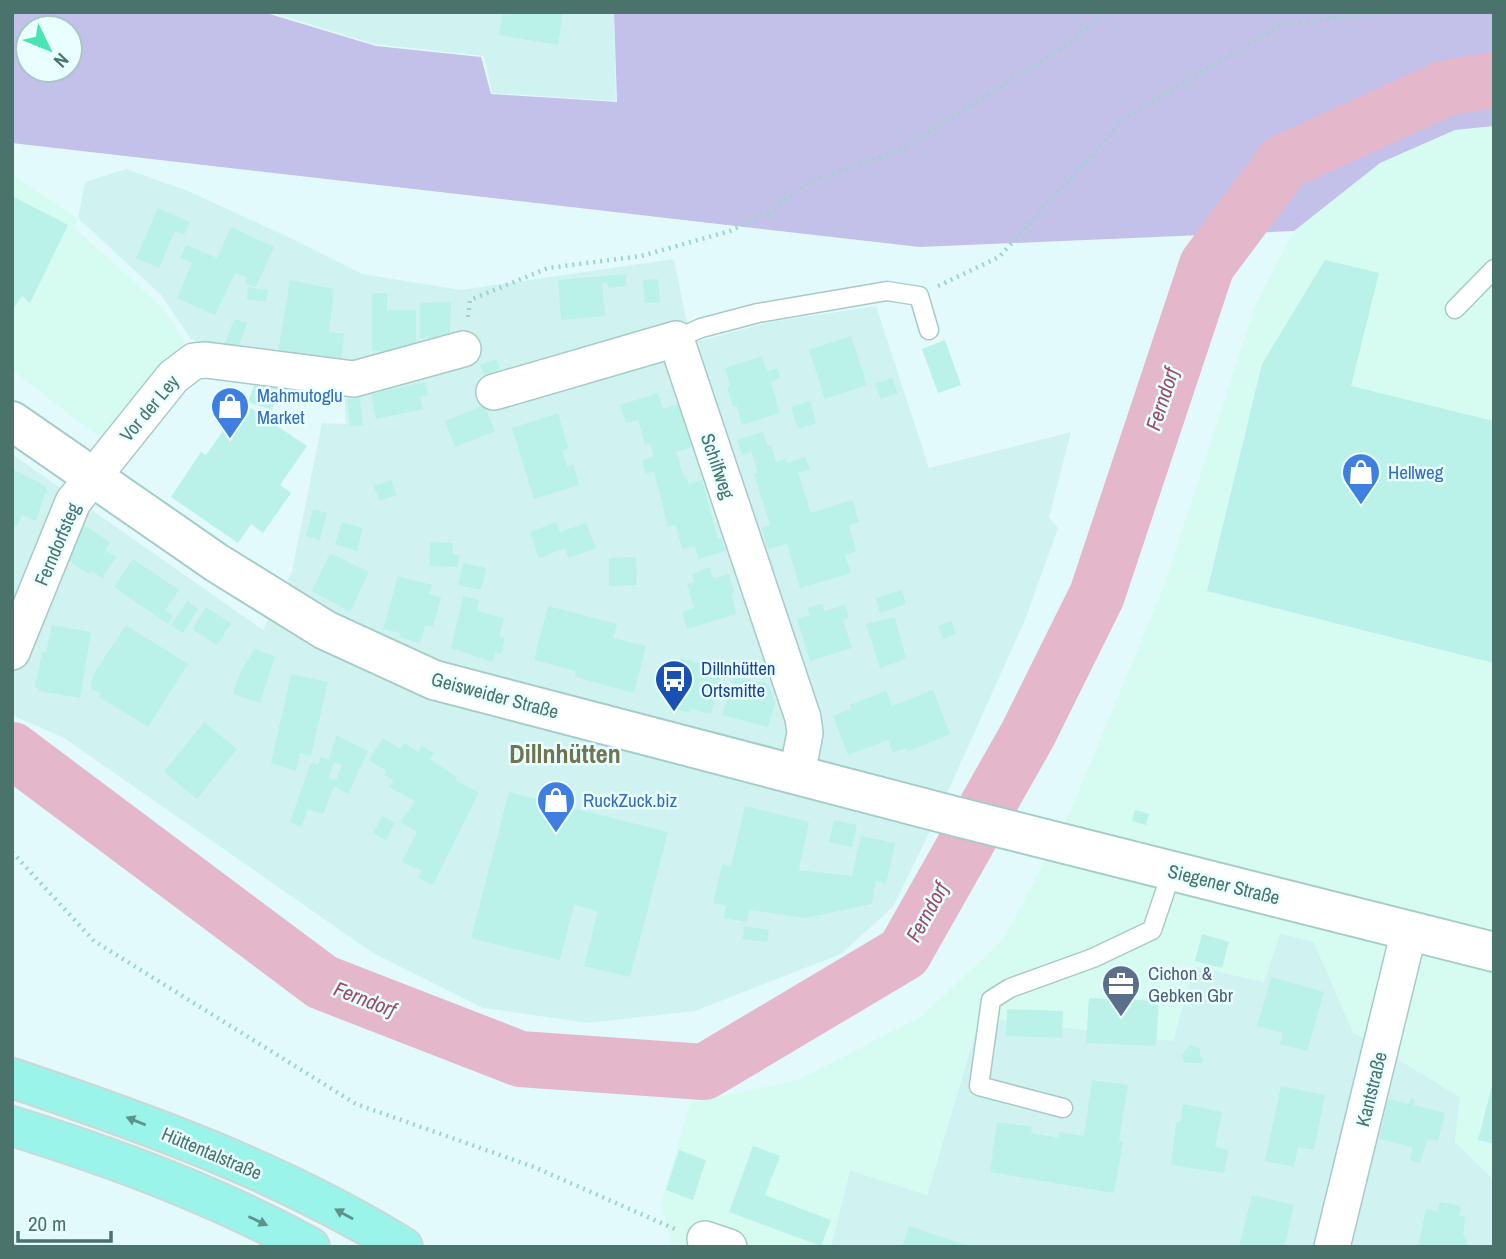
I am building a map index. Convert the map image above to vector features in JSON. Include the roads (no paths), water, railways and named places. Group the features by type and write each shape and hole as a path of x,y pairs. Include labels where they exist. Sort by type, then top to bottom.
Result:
{"highway":[{"name":"Hüttentalstraße","path":"12,1078 105,1109 203,1148 303,1192 403,1247"},
{"path":"12,1126 88,1150 189,1188 310,1247"}],"main road":[{"name":"Geisweider Straße","path":"12,422 217,563 325,630 434,680 954,816"},
{"name":"Siegener Straße","path":"954,816 1494,952"}],"street":[{"path":"494,392 676,339"},
{"name":"Schilfweg","path":"676,339 803,718 805,733 797,774"},
{"name":"Vor der Ley","path":"92,477 173,377 194,361 206,360 354,379 463,349"},
{"name":"Ferndorfsteg","path":"12,652 73,502 92,477"},
{"name":"Kantstraße","path":"1332,1247 1409,931"}],"lane":[{"path":"1455,309 1494,269"},
{"path":"676,339 701,328 758,313 887,291 919,296 929,330"},
{"path":"1063,1108 979,1086 991,1000 1010,988 1093,958 1152,930 1172,871"}],"waterway":[{"name":"Ferndorf","path":"12,750 322,982 520,1059 704,1072 904,953 1028,734 1097,595 1207,265 1284,162 1446,88 1494,80"}],"place":[{"name":"Mahmutoglu Market","path":"230,440"},
{"name":"Hellweg","path":"1361,506"},
{"name":"Dillnhütten Ortsmitte","path":"674,713"},
{"name":"RuckZuck.biz","path":"556,834"},
{"name":"Cichon & Gebken Gbr","path":"1121,1018"}],"district":[{"name":"Dillnhütten","path":"565,753"}]}
